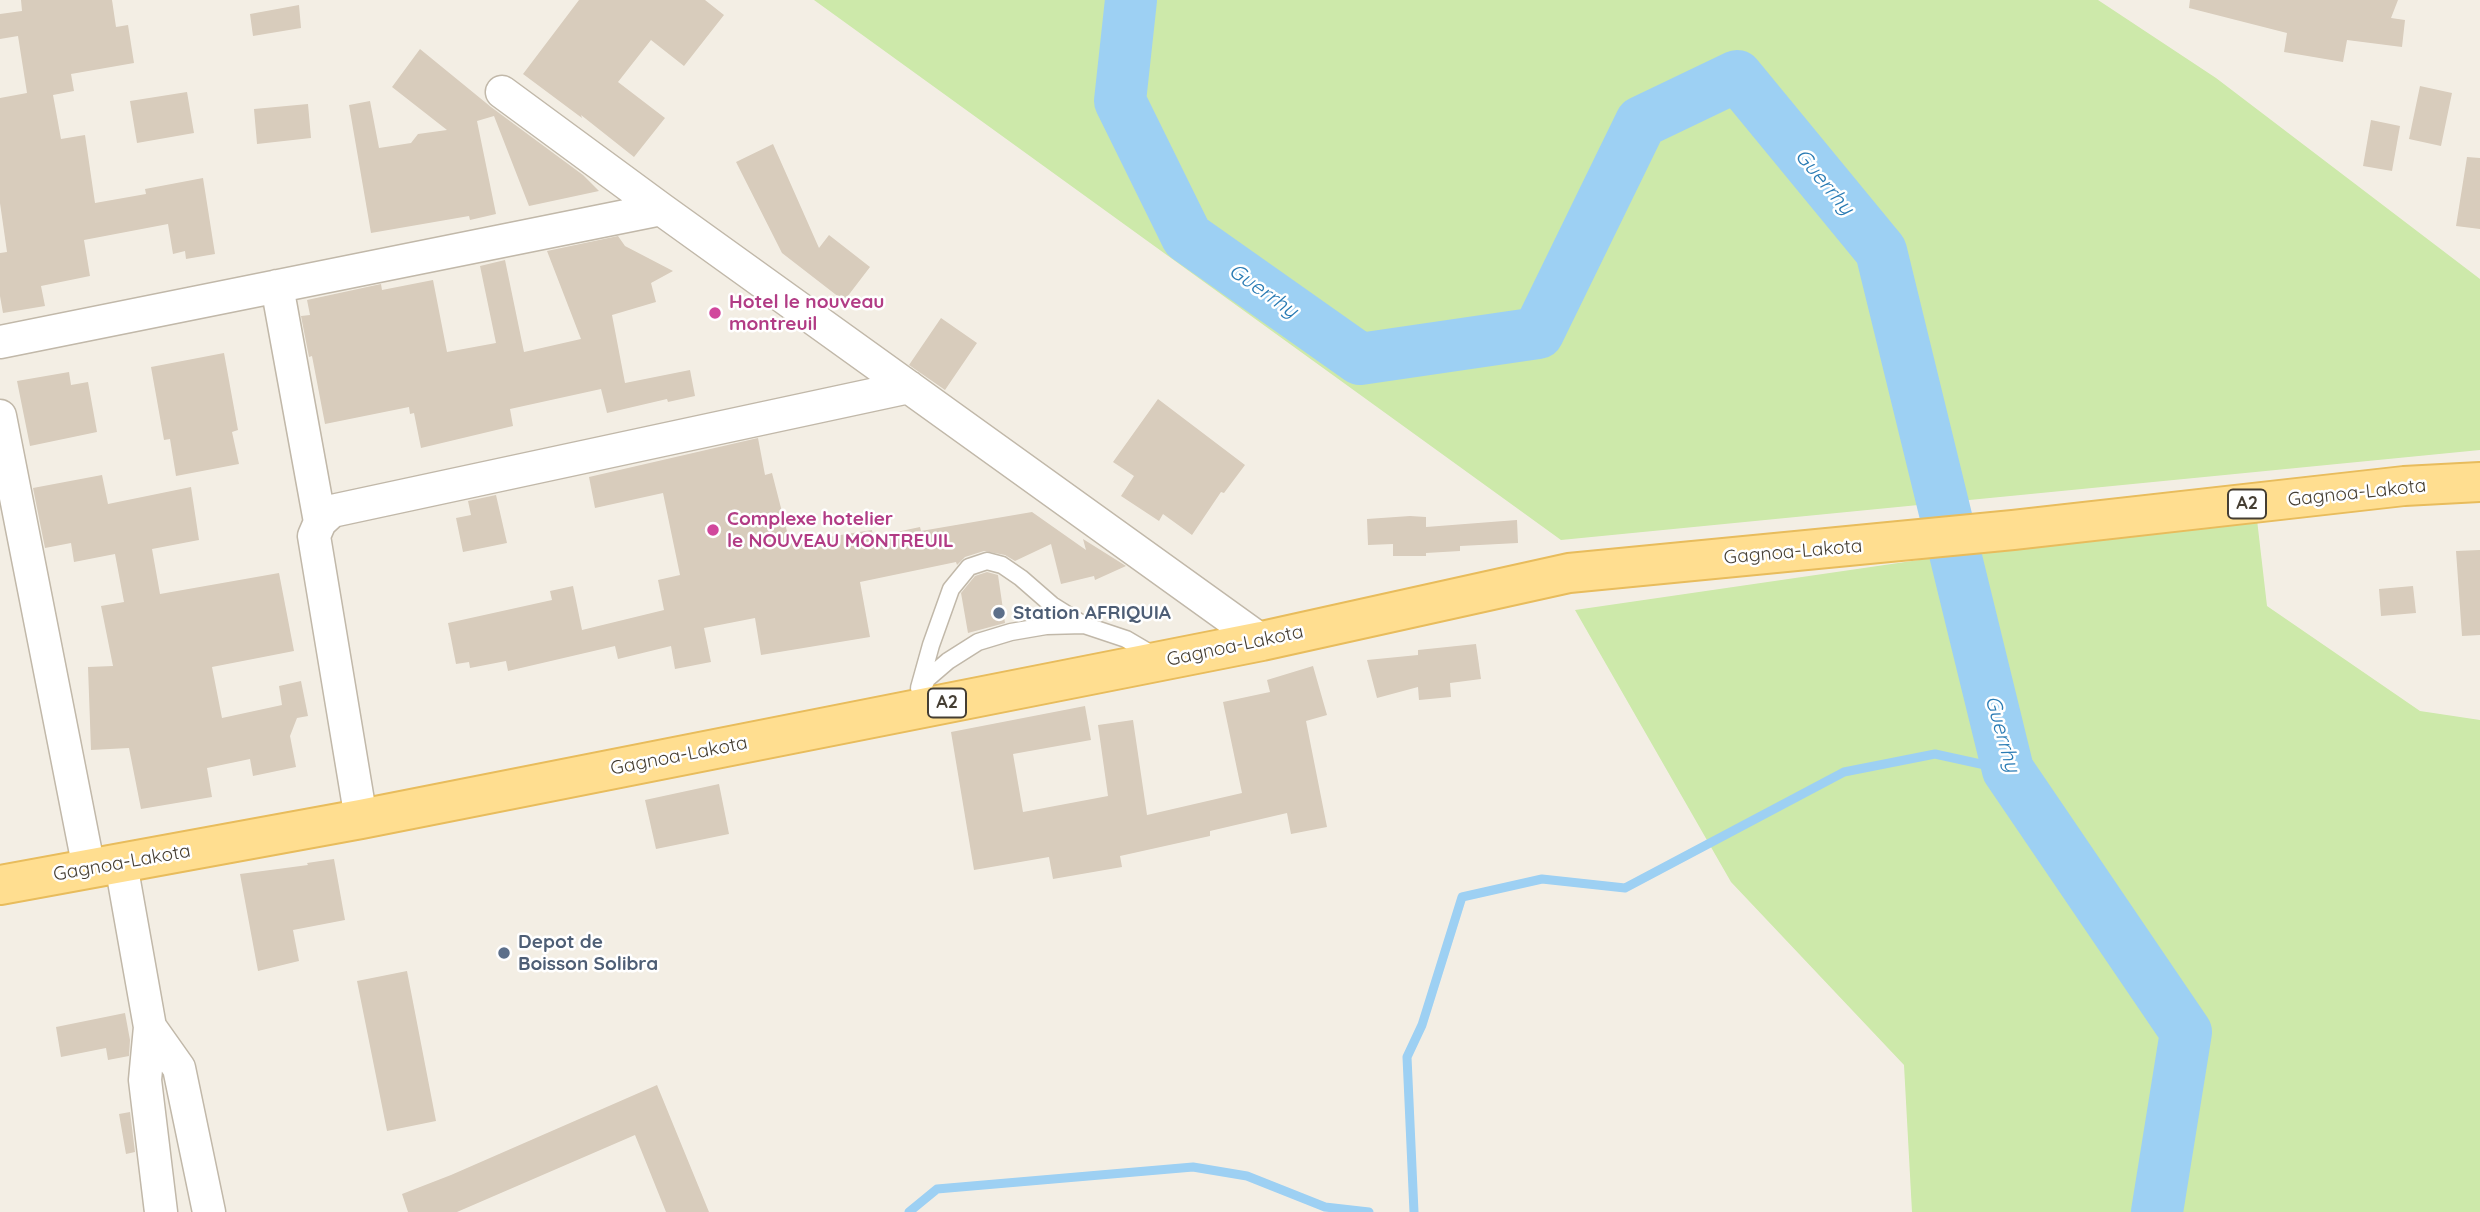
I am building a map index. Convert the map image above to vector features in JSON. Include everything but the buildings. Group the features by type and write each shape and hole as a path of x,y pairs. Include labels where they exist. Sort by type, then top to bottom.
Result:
{"main road":[{"name":"Gagnoa-Lakota","path":"0,885 361,819 1262,641 1569,573 2013,530 2404,486 2480,482"}],"street":[{"path":"502,92 1262,641"},
{"path":"0,342 661,209"},
{"path":"277,286 320,522"},
{"path":"361,819 314,536 320,522 332,510 909,387"},
{"path":"0,416 11,527 150,1027 179,1068 209,1212"},
{"path":"150,1027 145,1080 161,1212"}],"lane":[{"path":"912,710 951,589 969,567 987,561 1002,565 1052,605 1084,625 1126,639 1164,660"},
{"path":"912,710 927,679 948,661 978,642 1034,628 1084,625"}],"green space":[{"path":"814,0 2098,0 2216,78 2480,279 2480,450 1561,540"},
{"path":"2256,511 2267,606 2420,711 2480,720 2480,1212 1912,1212 1904,1065 1731,882 1575,610"}],"waterway":[{"name":"Guerrhy","path":"1131,0 1120,101 1187,237 1360,359 1538,333 1641,122 1737,76 1881,251 2008,770 2186,1032 2157,1212"},
{"path":"1414,1212 1407,1057 1422,1025 1462,897 1542,879 1625,888 1844,772 1935,754 2008,770"},
{"path":"909,1212 937,1189 1193,1167 1247,1176 1325,1207 1369,1212"}],"place":[{"name":"Hotel le nouveau montreuil","path":"715,313"},
{"name":"Complexe hotelier le NOUVEAU MONTREUIL","path":"713,530"},
{"name":"Station AFRIQUIA","path":"999,613"},
{"name":"Depot de Boisson Solibra","path":"504,953"}]}
